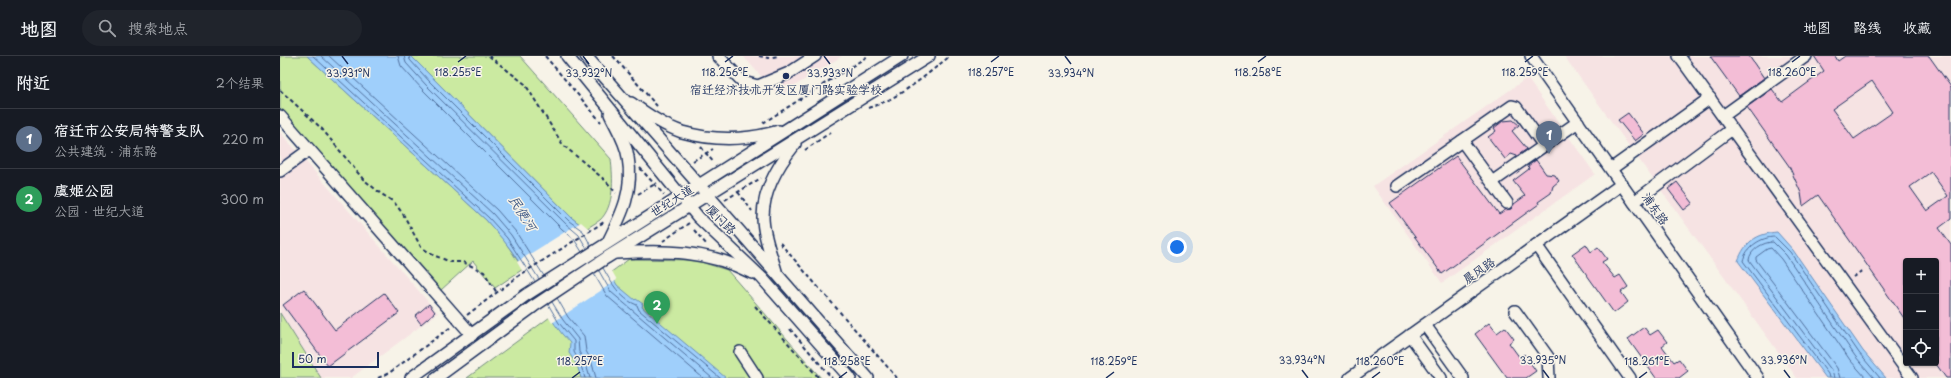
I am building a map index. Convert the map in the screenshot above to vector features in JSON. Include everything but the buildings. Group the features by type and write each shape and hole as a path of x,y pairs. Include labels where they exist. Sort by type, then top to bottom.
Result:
{"street":[{"name":"厦门路","path":"567,56 598,92 698,217 762,278 850,378"},
{"name":"厦门路","path":"586,56 698,186 868,378"},
{"path":"718,56 743,82 758,86 789,73 815,56"},
{"name":"世纪大道","path":"411,378 526,295 791,128 902,56"},
{"name":"世纪大道","path":"436,378 534,306 610,256 689,205 800,138 916,59 929,56"},
{"name":"浦东路","path":"1531,56 1757,378"},
{"path":"1679,56 1912,378"},
{"path":"1723,116 1806,56"},
{"path":"598,92 618,131 628,155 629,188 624,211 604,245"},
{"path":"618,94 655,120 690,134 724,138 756,137 791,128"},
{"path":"1611,169 1710,98"},
{"path":"1397,186 1514,106 1544,146"},
{"path":"280,116 472,334"},
{"path":"1492,182 1578,122"},
{"path":"1634,202 1732,129"},
{"path":"777,276 766,238 763,217 766,201 775,174 783,159 800,138"},
{"path":"1462,141 1507,203"},
{"path":"280,171 309,150"},
{"name":"晨风路","path":"1350,378 1622,184"},
{"path":"1536,245 1630,378"},
{"path":"610,256 656,250 678,251 736,265 762,278"},
{"path":"1515,311 1548,356 1549,378"},
{"path":"1425,325 1463,378"},
{"path":"1410,335 1441,378"},
{"path":"740,352 757,378"}],"path":[{"path":"490,56 525,84 563,145 606,182 625,204"},
{"path":"613,56 661,110"},
{"path":"759,56 768,58 778,56"},
{"path":"280,90 322,128 363,179 394,202 403,214 421,247 433,256 451,262 463,262 484,272 497,293"},
{"path":"690,134 721,172"},
{"path":"729,181 764,225"},
{"path":"520,275 590,232"},
{"path":"780,243 897,378"},
{"path":"755,306 819,378"}],"shaded area":[{"name":"宿迁经济技术开发区厦门路实验学校","path":"743,56 842,56 779,96"},
{"path":"1564,56 1951,56 1951,378 1797,378"},
{"path":"1527,78 1595,174 1442,283 1373,186"},
{"path":"280,132 438,313 351,378 321,378 280,313"}],"green space":[{"path":"280,56 307,56 486,220 504,240 523,269 495,288 473,261 441,290 280,109"},
{"path":"411,56 520,56 611,159 611,199 605,214 600,220 586,229 572,218"},
{"path":"629,259 694,260 727,270 821,378 467,378"},
{"path":"280,313 321,378 280,378"}],"water":[{"name":"民便河","path":"307,56 411,56 572,218 586,229 617,285 635,300 636,299 643,304 642,307 726,378 581,378 577,365 569,353 570,343 555,324 519,262 499,235 486,220"},
{"path":"1777,232 1793,250 1863,351 1886,378 1826,378 1738,261 1744,249 1752,240 1763,235"}],"pier":[{"path":"581,222 588,228 617,280 552,323 517,262"}],"place":[{"name":"宿迁经济技术开发区厦门路实验学校","path":"786,76"},
{"name":"宿迁市公安局特警支队","path":"1549,154"},
{"name":"虞姬公园","path":"657,324"}]}
